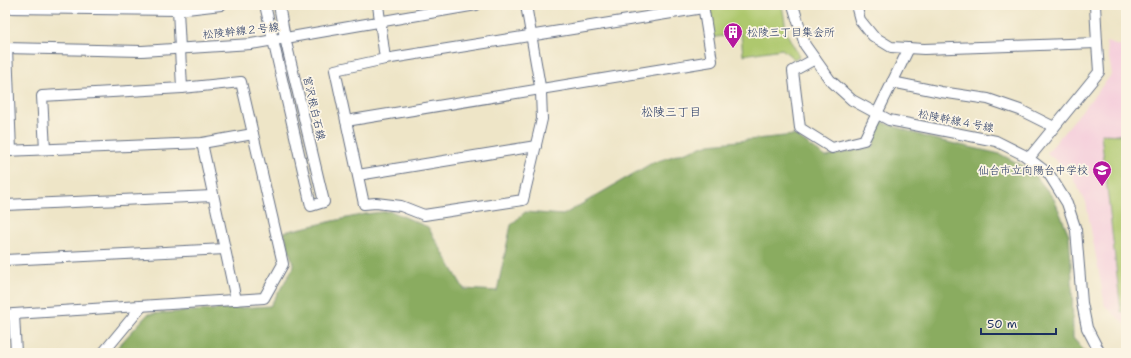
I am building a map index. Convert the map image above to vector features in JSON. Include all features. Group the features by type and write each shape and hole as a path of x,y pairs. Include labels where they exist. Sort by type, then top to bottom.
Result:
{"street":[{"path":"5,8 37,7 178,10 221,5"},
{"path":"265,5 273,41"},
{"name":"宮沢根白石線","path":"273,41 310,206 324,202 285,38 279,5"},
{"path":"378,5 385,59"},
{"name":"松陵幹線２号線","path":"6,48 142,51 250,44 273,41 380,20 476,5"},
{"path":"346,121 541,89 712,61 703,7 532,37 385,59 335,70 346,121 358,176 364,204 376,203 401,206 424,215 523,200 542,119 541,89 532,37 526,5"},
{"name":"松陵幹線４号線","path":"793,5 805,45 830,80 852,100 889,120 996,141 1029,158 1049,174 1067,203 1076,230 1082,303 1087,328 1100,353"},
{"path":"856,5 860,20 873,36 891,47 909,48 1097,43"},
{"path":"1029,158 1099,72 1095,5"},
{"path":"178,10 182,88"},
{"path":"6,48 8,151 202,143 253,134"},
{"path":"815,59 793,71 800,128 832,148 864,140 909,48"},
{"path":"16,353 10,315 264,298 283,264 241,82 182,88 42,96 46,149"},
{"path":"892,82 941,92 988,99 1020,110 1054,127"},
{"path":"202,143 236,300"},
{"path":"358,176 536,146"},
{"path":"5,205 213,196"},
{"path":"5,260 225,249"},
{"path":"103,353 142,306"}],"shaded area":[{"name":"仙台市立向陽台中学校","path":"1106,42 1126,48 1126,325 1105,306 1086,202 1069,172 1047,153 1112,74"}],"green space":[{"path":"703,5 782,5 787,34 799,56 794,59 782,49 743,55 741,34 708,38"},
{"path":"879,121 929,138 1000,154 1031,170 1054,199 1069,235 1072,278 1073,338 1086,353 112,353 148,314 270,306 294,267 284,232 365,214 391,211 428,227 464,289 497,291 511,225 525,212 563,215 652,163 710,144 794,135 826,157 874,146"},
{"path":"1101,134 1126,135 1126,312 1121,312"}],"place":[{"name":"松陵三丁目集会所","path":"733,49"},
{"name":"仙台市立向陽台中学校","path":"1102,187"}],"district":[{"name":"松陵三丁目","path":"671,112"}]}
